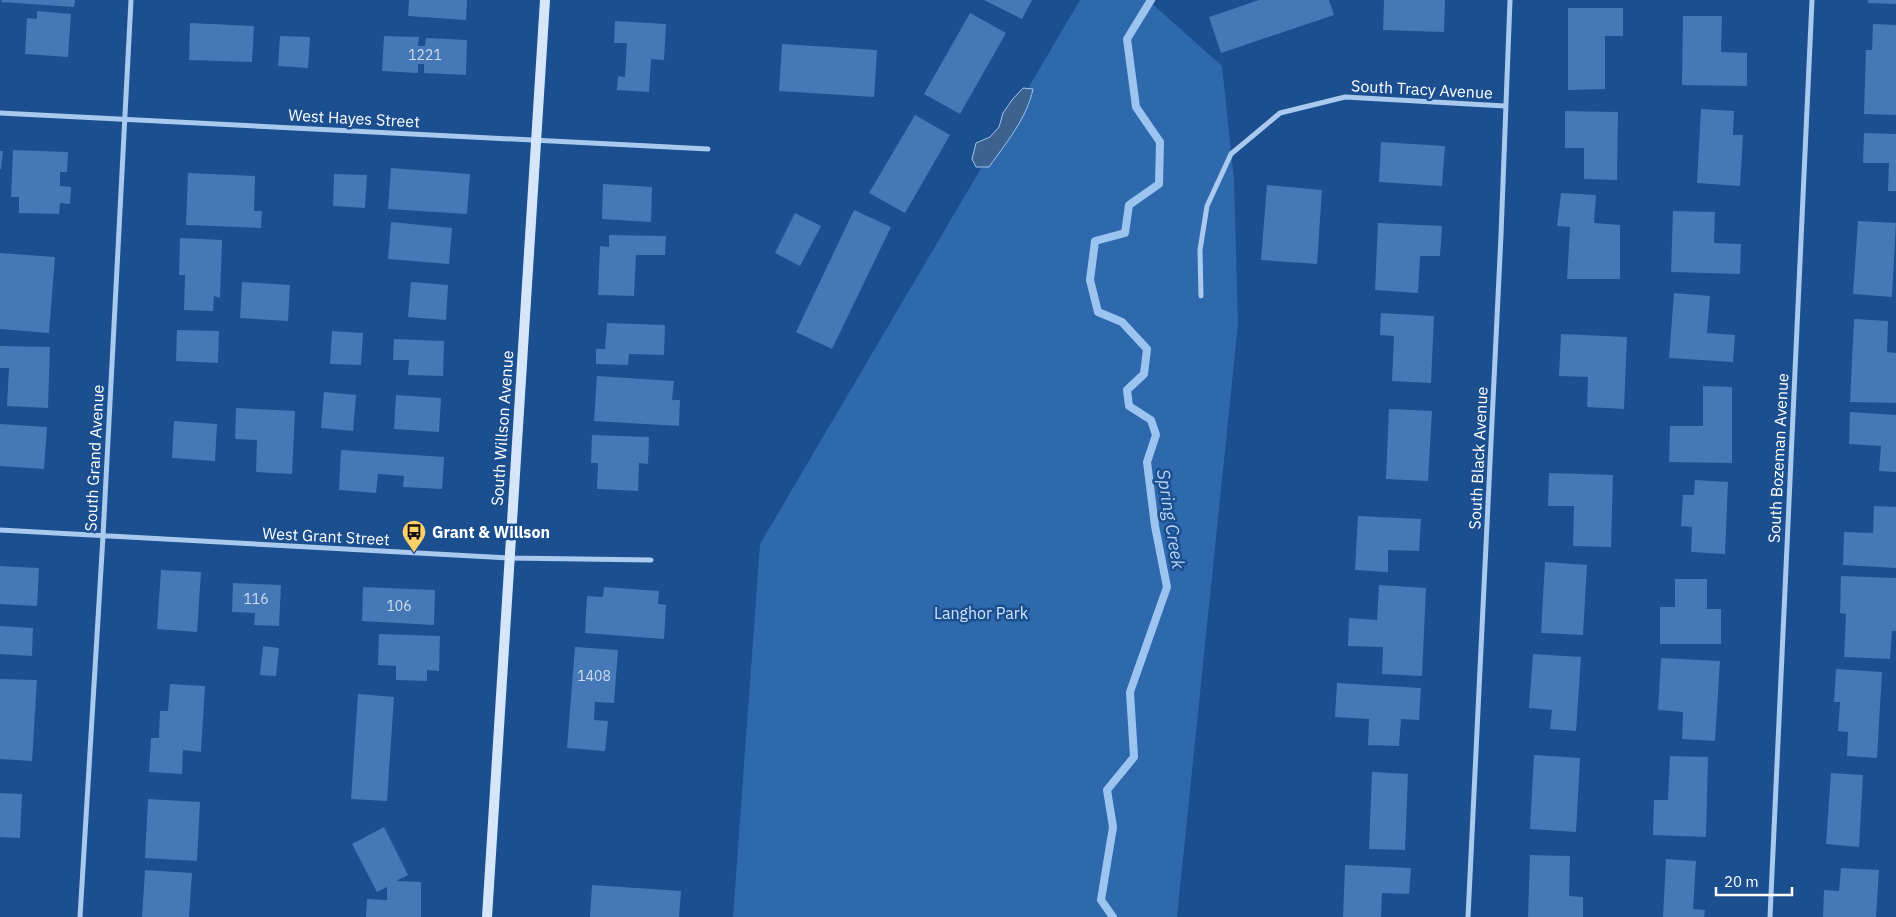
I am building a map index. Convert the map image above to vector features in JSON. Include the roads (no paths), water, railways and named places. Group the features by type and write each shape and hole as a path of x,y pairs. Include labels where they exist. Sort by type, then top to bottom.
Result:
{"main road":[{"name":"South Willson Avenue","path":"487,917 545,0"}],"street":[{"name":"South Grand Avenue","path":"80,917 131,0"},
{"name":"South Black Avenue","path":"1468,917 1501,235 1510,0"},
{"name":"South Bozeman Avenue","path":"1770,917 1812,0"},
{"name":"South Tracy Avenue","path":"1201,296 1200,250 1206,206 1231,154 1280,113 1345,97 1505,106"},
{"name":"West Hayes Street","path":"0,113 708,149"},
{"name":"West Grant Street","path":"0,530 509,558 651,560"}],"waterway":[{"name":"Spring Creek","path":"1113,917 1101,900 1113,827 1107,790 1134,757 1130,692 1167,587 1155,526 1147,462 1156,435 1151,420 1129,406 1127,390 1144,374 1147,349 1122,322 1098,312 1090,280 1095,241 1125,233 1129,205 1159,184 1160,142 1136,107 1127,39 1151,0"}],"place":[{"name":"Grant & Willson","path":"414,553"}],"park label":[{"name":"Langhor Park","path":"981,613"}]}
